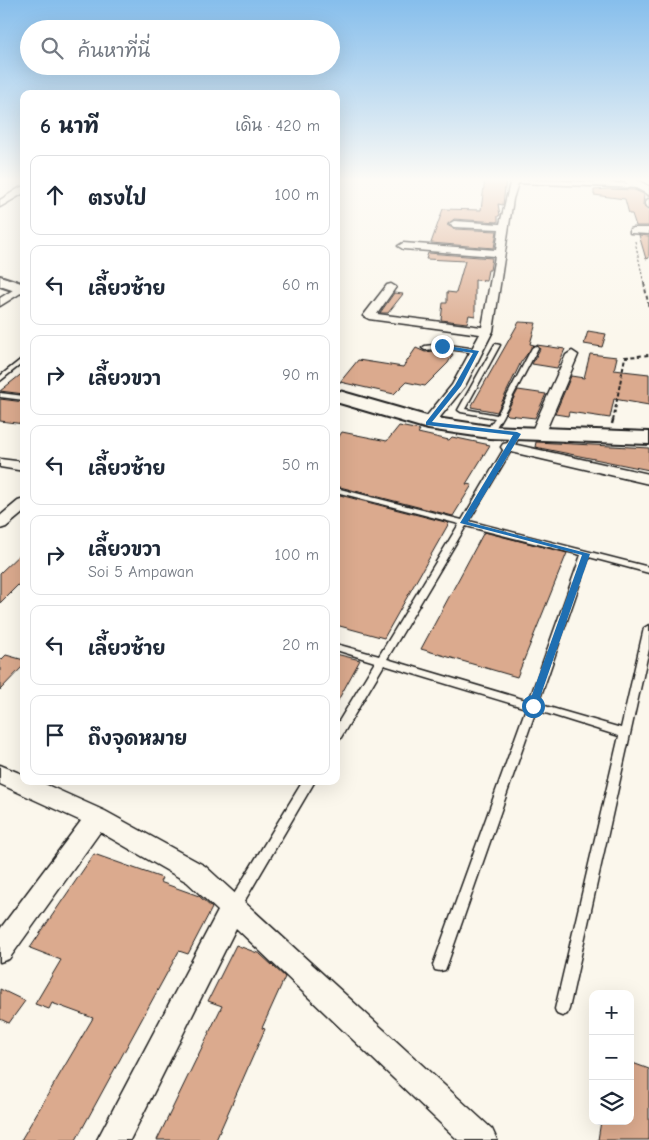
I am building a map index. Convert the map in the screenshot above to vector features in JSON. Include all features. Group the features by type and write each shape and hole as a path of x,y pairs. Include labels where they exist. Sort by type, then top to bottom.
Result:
{"street":[{"path":"404,246 459,232"},
{"path":"428,423 458,386 487,331 503,232"},
{"path":"452,233 500,253"},
{"path":"0,281 20,287"},
{"path":"391,287 369,316 487,331"},
{"path":"0,303 20,290"},
{"path":"521,439 572,355"},
{"path":"340,397 428,423 494,425 521,439 649,479"},
{"path":"521,439 649,438"},
{"path":"0,463 20,466"},
{"path":"0,524 20,507"},
{"path":"27,785 97,818 196,874 481,1140"},
{"path":"0,950 97,818"},
{"path":"113,1140 233,908"}],"lane":[{"path":"497,345 461,410 494,425 535,348"},
{"path":"425,348 442,346 476,351"},
{"path":"0,379 20,362"},
{"path":"0,394 20,397"},
{"path":"340,729 464,523 521,439"},
{"path":"340,491 649,570"},
{"path":"440,964 586,554"},
{"path":"562,1009 649,628"},
{"path":"340,648 624,733"},
{"path":"233,908 307,785"}],"path":[{"path":"633,232 649,308"},
{"path":"609,437 625,357 649,355"}],"building":[{"path":"435,232 497,232 494,248 431,243"},
{"path":"639,235 649,236 649,258 646,259"},
{"path":"428,253 492,258 486,281 475,280 475,316 469,315 467,323 441,320 443,303 447,303 447,292 456,293 465,261 426,259"},
{"path":"394,293 403,294 388,313 380,313"},
{"path":"519,322 536,323 530,344 534,345 521,362 497,412 471,407"},
{"path":"588,331 606,334 602,347 584,344"},
{"path":"537,345 565,349 557,368 532,364 540,349"},
{"path":"416,348 425,352 434,351 453,354 448,363 425,386 406,382 394,394 340,382 358,360 403,367"},
{"path":"590,354 617,357 614,370 649,374 649,405 614,399 610,418 569,412 568,416 555,414 571,376 584,378"},
{"path":"20,375 20,394 0,391"},
{"path":"518,390 546,394 535,418 508,415 506,413"},
{"path":"0,399 20,402 20,424 0,421"},
{"path":"399,426 420,430 418,433 449,440 452,437 490,445 466,484 472,485 453,516 340,487 340,435 342,432 387,441"},
{"path":"536,442 649,448 649,470 535,447"},
{"path":"340,495 449,523 384,638 340,626"},
{"path":"484,532 567,553 517,677 421,649"},
{"path":"20,554 20,583 0,603 0,573"},
{"path":"6,655 20,659 20,669 0,690 0,661"},
{"path":"340,655 360,660 340,697"},
{"path":"94,854 162,878 160,882 199,896 212,908 188,954 179,951 76,1140 21,1140 93,1018 52,1003 49,1009 35,1004 61,960 30,948"},
{"path":"236,945 260,954 285,977 262,1028 265,1029 216,1140 157,1140 222,1006 208,1001"},
{"path":"0,989 25,1001 9,1023 0,1019"},
{"path":"634,1063 649,1069 649,1140 598,1140 600,1125 634,1125"}],"route":[{"path":"442,346 476,351 458,386 428,423 517,434 464,523 586,554 533,706"}]}
